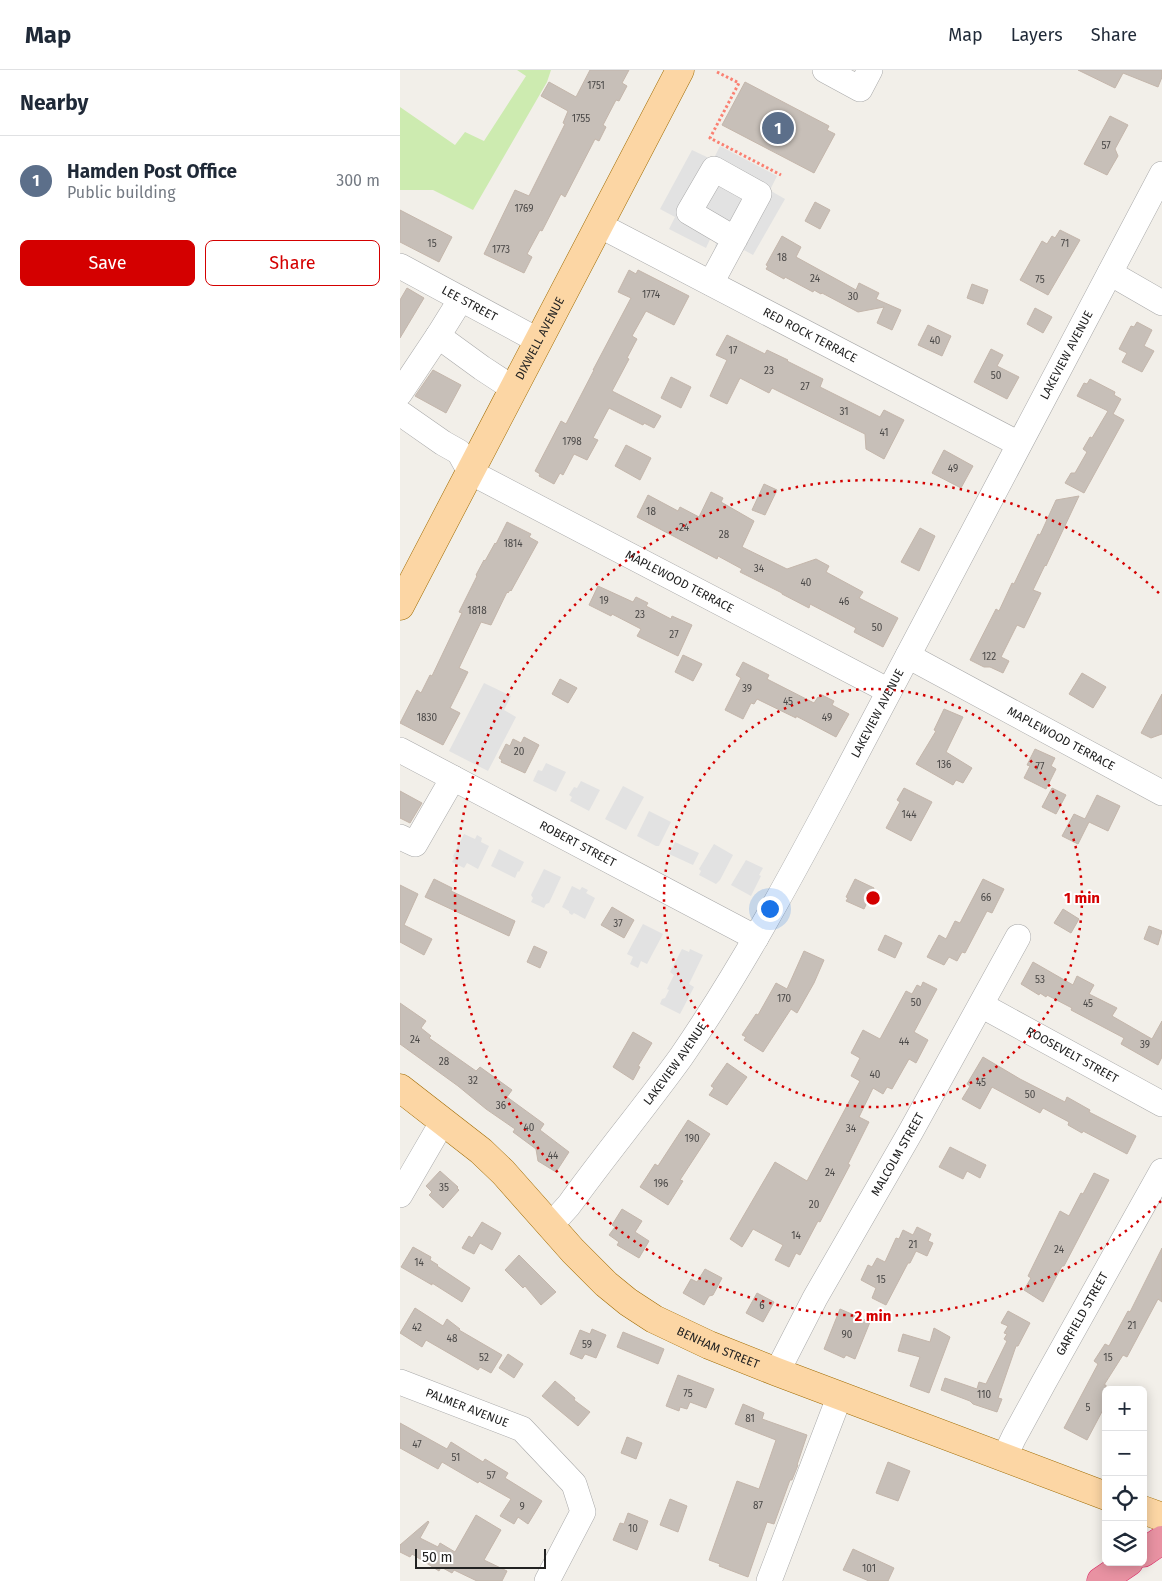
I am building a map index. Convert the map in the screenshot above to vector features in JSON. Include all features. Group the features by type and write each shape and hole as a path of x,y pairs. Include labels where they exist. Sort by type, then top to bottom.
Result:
{"highway":[{"path":"1147,1550 1162,1540"},
{"path":"1101,1581 1123,1566"}],"main road":[{"name":"DIXWELL AVENUE","path":"400,606 680,70"},
{"name":"BENHAM STREET","path":"400,1088 481,1151 503,1172 573,1252 606,1284 628,1302 682,1334 777,1372 1102,1495"},
{"path":"1147,1511 1162,1517"}],"street":[{"path":"825,70 860,89 870,70"},
{"name":"LAKEVIEW AVENUE","path":"550,1226 569,1205 680,1058 756,938 799,862 1162,174"},
{"name":"RED ROCK TERRACE","path":"599,225 1019,444"},
{"path":"711,283 735,239"},
{"name":"LEE STREET","path":"400,266 539,342"},
{"path":"1110,273 1162,303"},
{"path":"400,394 461,299"},
{"path":"438,336 514,389"},
{"path":"400,413 443,444 459,452 470,472"},
{"name":"MAPLEWOOD TERRACE","path":"470,472 889,691"},
{"name":"MAPLEWOOD TERRACE","path":"908,656 1162,793"},
{"name":"ROBERT STREET","path":"400,750 756,938"},
{"path":"400,837 415,844 453,778"},
{"name":"MALCOLM STREET","path":"777,1372 815,1298 910,1133 1018,937"},
{"name":"ROOSEVELT STREET","path":"981,1005 1162,1104"},
{"path":"400,1195 443,1121"},
{"name":"GARFIELD STREET","path":"1004,1458 1044,1382 1162,1171"},
{"name":"PALMER AVENUE","path":"400,1382 522,1429 574,1484 583,1512 547,1581"},
{"path":"769,1581 840,1396"}],"path":[{"path":"717,72 739,83 710,138 781,175"}],"green space":[{"path":"517,70 551,70 547,82 473,210 433,190 400,190 400,107 455,145 465,132 484,141 526,76"}],"shaded area":[{"path":"720,146 777,176 771,191 785,199 753,255 744,250 712,260 717,239 711,237 706,248 669,229 675,217 660,209 692,150 711,159 714,158"},
{"path":"484,683 511,696 504,710 516,717 488,771 449,751"},
{"path":"546,763 566,772 556,792 533,781 538,770 542,771"},
{"path":"581,781 600,790 589,811 570,801 572,797 569,795 574,787 577,788"},
{"path":"623,786 644,797 626,830 605,819"},
{"path":"649,811 671,822 659,846 637,836"},
{"path":"464,834 475,839 477,835 482,838 481,842 489,846 478,869 467,863 464,868 452,862"},
{"path":"675,842 699,853 693,865 669,854"},
{"path":"714,844 733,855 716,884 699,875 701,871 699,869"},
{"path":"499,849 524,862 515,878 491,866"},
{"path":"746,860 763,868 751,896 731,885"},
{"path":"544,869 561,877 549,903 544,908 531,902 533,898 531,895"},
{"path":"572,886 580,890 582,887 588,890 586,893 595,898 585,919 574,913 572,915 562,907"},
{"path":"643,924 663,934 647,964 641,961 638,968 630,964 633,957 627,954"},
{"path":"682,949 689,952 690,949 703,955 689,984 694,987 680,1014 660,1004 669,990 667,989 674,975 670,972"}],"building":[{"path":"590,70 629,70 622,83 627,86 619,101 616,100 603,125 606,127 599,141 595,139 565,197 561,194 542,231 540,230 527,254 532,257 524,273 484,254 515,190 529,196 565,124 563,123 568,111 541,96 549,82 576,97"},
{"path":"1078,70 1162,70 1162,77 1158,87 1123,73 1115,88"},
{"path":"745,82 829,126 827,130 835,134 814,173 722,125"},
{"path":"1110,116 1128,125 1115,149 1118,156 1107,175 1084,164"},
{"path":"815,202 830,210 820,229 805,221"},
{"path":"400,210 452,237 439,262 400,242"},
{"path":"1060,230 1080,240 1048,295 1020,280 1042,241 1047,244 1052,236 1055,238"},
{"path":"782,236 801,247 796,257 856,290 859,283 879,293 876,299 901,310 892,330 877,323 884,307 858,312 822,293 814,290 813,292 766,269 768,266 766,265"},
{"path":"629,270 636,274 638,270 689,296 674,325 646,311 632,336 637,339 627,358 629,359 612,391 661,416 654,428 644,423 643,425 609,408 593,438 598,440 587,460 574,454 563,475 560,473 554,484 539,476 540,474 535,471 561,421 566,424 631,298 618,292"},
{"path":"972,284 988,290 983,304 967,298"},
{"path":"407,288 424,298 400,338 400,300"},
{"path":"1035,308 1052,317 1043,333 1027,324"},
{"path":"1137,322 1152,330 1144,346 1154,351 1142,372 1122,362 1127,353 1119,349 1131,326 1134,327"},
{"path":"928,325 951,336 942,356 918,345"},
{"path":"727,335 765,354 767,350 788,360 823,379 820,387 880,417 884,410 904,420 884,459 866,449 865,434 772,388 769,393 740,378 727,404 710,396 727,360 716,355"},
{"path":"991,349 1003,355 997,366 1019,377 1007,399 974,382"},
{"path":"433,370 461,385 446,413 415,396"},
{"path":"671,377 691,387 681,408 661,398"},
{"path":"1090,379 1115,392 1114,395 1121,399 1113,414 1124,420 1084,493 1065,483 1071,473 1075,473 1087,452 1083,449 1108,411 1077,396 1084,383 1087,384"},
{"path":"626,445 651,458 640,480 615,466"},
{"path":"944,450 973,466 961,488 932,473"},
{"path":"764,484 777,490 765,515 752,510"},
{"path":"711,492 723,498 721,502 754,521 742,547 787,569 816,559 829,566 826,572 863,592 859,598 898,618 883,647 854,632 856,628 810,604 809,608 740,572 742,569 718,556 717,559 637,517 648,495 678,511 680,507 699,517"},
{"path":"1079,496 1033,590 1041,593 1024,628 1017,625 1001,657 1009,661 1003,673 970,660 996,609 999,611 1012,583 1014,584 1056,500"},
{"path":"507,522 531,534 529,537 538,542 511,591 507,592 491,625 481,622 459,668 468,672 450,708 460,713 443,745 400,723 417,690 421,693 430,675 432,676 462,613 459,612 476,575 496,544"},
{"path":"920,528 935,536 919,571 901,562"},
{"path":"598,586 633,602 636,597 648,603 646,606 671,619 672,616 692,625 678,656 637,636 641,629 589,605"},
{"path":"683,655 702,664 693,681 675,672"},
{"path":"743,662 769,675 767,679 814,703 822,695 834,701 832,705 849,714 836,737 796,716 796,718 757,699 754,704 751,703 743,719 725,710 741,678 736,675"},
{"path":"1082,673 1106,687 1093,708 1069,694"},
{"path":"560,679 577,688 568,703 552,694"},
{"path":"1162,694 1162,734 1151,738 1141,733"},
{"path":"944,709 963,717 946,752 972,768 963,783 956,780 953,785 916,764 936,731 934,730"},
{"path":"524,737 539,745 525,773 501,762 502,760 499,758 506,744 510,746 513,739 521,743"},
{"path":"1035,749 1055,758 1051,766 1056,769 1046,789 1024,778 1030,766 1027,765"},
{"path":"904,788 932,802 911,841 886,828 900,802 897,800"},
{"path":"1052,788 1066,795 1056,814 1042,807"},
{"path":"400,791 422,803 410,823 400,818"},
{"path":"1097,795 1120,806 1108,831 1089,822 1078,844 1062,836 1074,814 1085,819"},
{"path":"434,879 452,888 451,891 515,921 509,936 425,897"},
{"path":"855,879 874,888 864,909 846,901 848,898 846,897"},
{"path":"983,879 1004,889 992,913 987,911 965,953 962,952 957,961 949,957 944,965 927,957 939,935 946,939 955,921 960,923"},
{"path":"400,885 418,894 404,925 432,939 424,955 400,942"},
{"path":"612,907 634,920 624,938 601,925"},
{"path":"1063,909 1079,919 1071,933 1054,923"},
{"path":"1149,926 1162,931 1158,945 1144,939"},
{"path":"885,935 902,943 895,958 878,950"},
{"path":"534,946 547,952 540,968 527,962"},
{"path":"804,951 824,960 814,983 797,1013 791,1009 763,1052 744,1040 746,1037 742,1035 756,1014 758,1015 776,983 787,989"},
{"path":"1033,962 1073,985 1077,976 1094,985 1089,994 1117,1008 1112,1016 1152,1039 1162,1021 1162,1057 1158,1065 1121,1044 1124,1038 1071,1010 1072,1008 1047,995 1046,997 1040,993 1039,995 1021,984"},
{"path":"923,982 937,989 914,1032 928,1040 916,1063 909,1059 892,1089 887,1087 883,1094 873,1088 859,1117 869,1122 848,1164 850,1165 800,1255 796,1253 789,1267 775,1260 783,1245 753,1229 742,1247 730,1239 775,1162 807,1181 860,1081 851,1076 860,1058 851,1053 863,1030 880,1039 906,991 912,994 917,985 921,987"},
{"path":"400,1003 426,1021 421,1028 431,1036 429,1038 476,1071 480,1067 512,1090 507,1097 544,1124 540,1130 569,1152 556,1172 538,1161 536,1149 513,1132 515,1129 400,1044"},
{"path":"633,1032 652,1043 638,1066 640,1067 633,1080 613,1067"},
{"path":"983,1057 1065,1102 1067,1097 1090,1110 1089,1112 1136,1136 1127,1154 1083,1131 1082,1133 1068,1125 1069,1122 1043,1108 1040,1113 992,1087 980,1109 962,1099 970,1086 967,1084"},
{"path":"727,1063 747,1077 727,1105 709,1095 714,1088 711,1086"},
{"path":"688,1120 710,1134 680,1180 683,1181 668,1205 640,1187 655,1164 658,1166"},
{"path":"950,1147 986,1165 980,1178 967,1171 963,1179 939,1167"},
{"path":"440,1171 459,1190 443,1208 429,1195 432,1192 426,1186"},
{"path":"1094,1173 1109,1180 1043,1302 1024,1290 1031,1278 1028,1276 1060,1211 1069,1216"},
{"path":"622,1209 642,1221 635,1232 649,1241 639,1258 617,1245 619,1242 609,1235 615,1227 612,1225"},
{"path":"482,1222 501,1233 492,1250 480,1243 474,1254 462,1248 469,1236 472,1238"},
{"path":"917,1227 931,1234 928,1241 933,1243 927,1256 916,1251 886,1305 872,1298 876,1288 861,1280 868,1265 872,1267 877,1258 885,1262 896,1238 899,1239 903,1230 913,1235"},
{"path":"413,1247 431,1257 430,1260 437,1266 470,1288 462,1302 432,1283 432,1285 401,1267"},
{"path":"1162,1248 1162,1302 1158,1299 1127,1357 1123,1355 1104,1385 1106,1386 1102,1386 1102,1412 1087,1440 1064,1428 1098,1364 1094,1361 1105,1344 1109,1346 1128,1311 1130,1312"},
{"path":"519,1255 556,1292 541,1305 525,1286 523,1288 505,1270"},
{"path":"705,1269 722,1278 713,1295 709,1296 704,1305 683,1293 691,1279 697,1282"},
{"path":"757,1293 774,1302 763,1322 746,1313"},
{"path":"415,1308 443,1326 447,1319 459,1330 502,1355 491,1373 480,1367 478,1370 426,1340 422,1347 400,1333"},
{"path":"840,1309 870,1322 855,1359 846,1355 844,1358 824,1349"},
{"path":"1008,1311 1030,1323 1018,1346 1016,1346 998,1398 1002,1399 997,1412 941,1390 945,1378 977,1389 979,1382 986,1384 1007,1341 1004,1339 1007,1334 1004,1333 1008,1326 1001,1323"},
{"path":"934,1328 950,1337 929,1393 910,1386 920,1357 898,1351 903,1334 930,1342"},
{"path":"592,1329 606,1335 596,1358 585,1354 582,1359 570,1354 580,1330 590,1334"},
{"path":"623,1332 664,1349 658,1364 617,1347"},
{"path":"508,1354 523,1364 514,1378 499,1368"},
{"path":"678,1375 714,1389 706,1408 690,1402 687,1409 680,1407 679,1411 666,1406"},
{"path":"555,1381 575,1398 574,1400 590,1412 578,1426 542,1396"},
{"path":"743,1404 764,1413 762,1419 807,1435 798,1465 792,1480 790,1480 774,1524 767,1522 748,1577 719,1566 720,1564 709,1560 737,1481 759,1489 776,1440 735,1424"},
{"path":"400,1423 447,1449 451,1442 483,1462 485,1459 508,1473 505,1478 542,1501 528,1524 518,1517 514,1524 500,1516 511,1499 442,1462 438,1469 400,1448"},
{"path":"627,1437 642,1443 636,1459 621,1453"},
{"path":"888,1462 910,1471 898,1501 876,1493"},
{"path":"670,1499 687,1506 678,1532 660,1525"},
{"path":"628,1513 648,1521 637,1550 613,1540 620,1523 624,1524"},
{"path":"476,1515 501,1530 484,1560 507,1571 502,1581 477,1581 454,1570 452,1573 441,1567 439,1571 412,1554 410,1557 400,1552 400,1545 428,1521 420,1538 438,1547 440,1543 455,1552"},
{"path":"853,1549 894,1568 888,1581 869,1581 843,1570"}],"place":[{"name":"Hamden Post Office","path":"778,128"}]}
